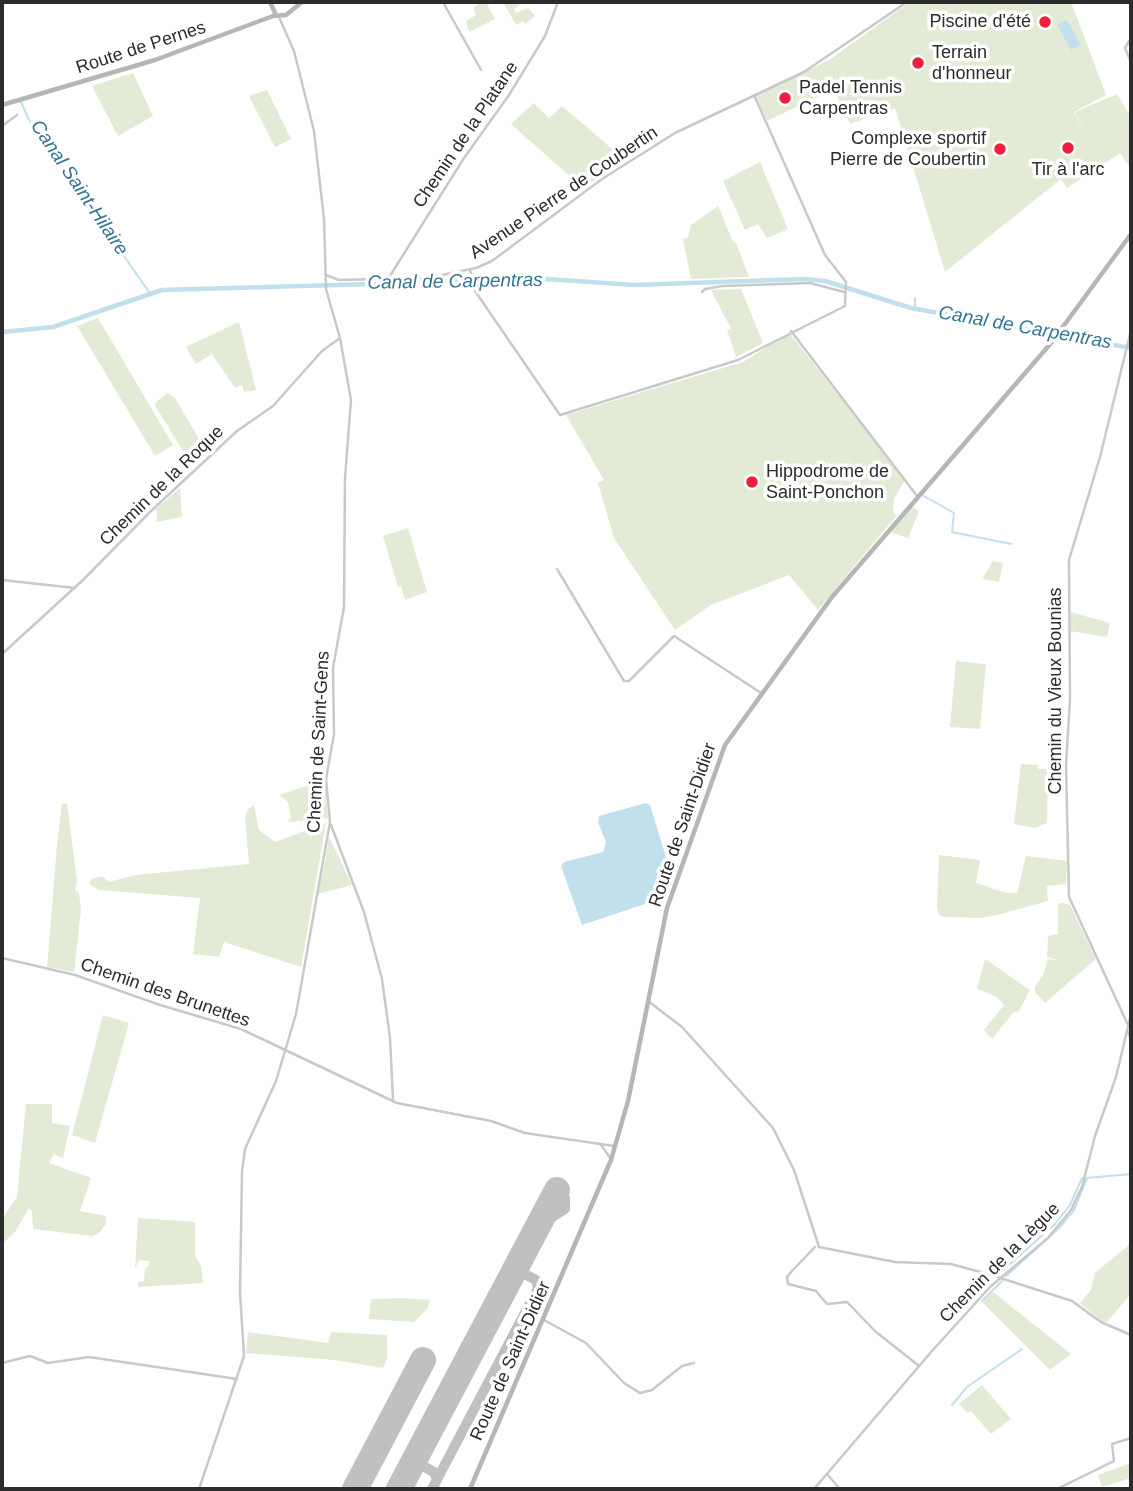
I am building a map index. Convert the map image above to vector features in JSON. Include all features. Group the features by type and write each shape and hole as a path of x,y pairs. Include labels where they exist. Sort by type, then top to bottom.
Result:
{"main road":[{"path":"288,15 294,5 302,2"},
{"path":"262,20 270,5 278,15"},
{"name":"Route de Pernes","path":"2,105 155,60 262,20 288,15"},
{"name":"Route de Saint-Didier","path":"470,1489 611,1160 649,1001 667,908 725,746 832,597 1056,337 1131,234"}],"street":[{"path":"443,2 481,70"},
{"name":"Chemin de la Platane","path":"387,279 464,158 509,95 545,36 558,2"},
{"name":"Avenue Pierre de Coubertin","path":"326,275 339,280 438,277 470,270 492,261 583,193 675,133 826,59 907,2"},
{"name":"Chemin de Saint-Gens","path":"199,1489 237,1379 244,1340 240,1292 245,1149 276,1082 296,1014 330,822 326,779 334,734 335,649 345,607 345,478 351,414 349,382 325,285 317,150 297,63 286,28 278,15"},
{"name":"Chemin de Saint-Gens","path":"286,28 288,15"},
{"path":"1131,38 1125,48 1131,62"},
{"path":"470,270 472,281 560,415 738,360 846,305 846,284 825,255 754,94"},
{"path":"2,125 17,115"},
{"path":"702,292 722,286 810,283 844,291"},
{"name":"Chemin du Vieux Bounias","path":"1131,330 1069,560 1070,699 1066,772 1069,897 1131,1040"},
{"path":"791,331 917,496"},
{"name":"Chemin de la Roque","path":"2,654 75,588 150,512 237,431 273,407 315,358 340,338"},
{"path":"557,569 624,681 629,681 674,636 761,693"},
{"path":"2,580 75,588"},
{"path":"330,822 364,912 382,979 392,1060 393,1100"},
{"name":"Chemin des Brunettes","path":"2,958 75,975 160,1005 241,1029 393,1100 491,1121 525,1133 615,1148"},
{"path":"649,1001 682,1027 773,1128 794,1170 819,1247 895,1262 951,1264 1072,1301 1101,1322 1131,1335"},
{"name":"Chemin de la Lègue","path":"814,1489 918,1365 1000,1278 1054,1231 1079,1196 1131,1014"},
{"path":"603,1146 611,1160"},
{"path":"815,1247 787,1277 788,1284 816,1291 827,1304 847,1302 876,1332 918,1365"},
{"path":"544,1321 586,1343 624,1383 640,1393 652,1390 682,1366 694,1363"},
{"path":"2,1363 30,1356 48,1363 89,1357 237,1379"},
{"path":"1057,1489 1114,1461 1112,1444 1131,1438"},
{"path":"827,1474 841,1489"}],"green space":[{"path":"486,2 495,19 469,32 466,21 476,15 473,8"},
{"path":"503,2 523,2 514,9 516,13 528,8 535,16 525,24 523,21 516,25"},
{"name":"Complexe sportif Pierre de Coubertin","path":"910,2 1071,2 1106,95 1074,112 1084,131 1075,112 1117,94 1131,117 1131,169 1120,153 1067,188 1061,179 945,272 895,108 850,124 834,89 767,121 756,96 829,60"},
{"path":"133,73 153,116 118,136 92,86"},
{"path":"267,90 291,139 275,147 249,96"},
{"path":"534,103 549,118 562,106 625,160 583,188 511,124"},
{"path":"760,162 788,229 767,238 758,224 745,230 723,181"},
{"path":"718,206 749,277 691,279 683,239 688,237 691,225"},
{"path":"741,289 763,343 736,357 727,330 731,329 711,290"},
{"path":"98,318 173,445 155,456 77,326"},
{"path":"239,322 256,390 244,392 242,385 235,388 212,354 196,364 186,347"},
{"name":"Hippodrome de Saint-Ponchon","path":"786,335 791,335 905,480 894,499 893,512 897,515 818,610 789,575 711,605 675,630 614,538 598,483 604,480 566,415 743,362"},
{"path":"167,393 175,398 207,453 192,466 156,407 155,403"},
{"path":"180,488 182,517 157,522 156,509"},
{"path":"912,507 919,511 908,538 890,532"},
{"path":"408,528 427,592 405,600 401,586 398,587 383,536"},
{"path":"993,561 1003,563 999,582 982,579"},
{"path":"1070,612 1110,623 1107,637 1070,631"},
{"path":"956,661 986,664 980,729 950,727"},
{"path":"1021,764 1038,765 1038,769 1046,769 1048,777 1047,823 1035,828 1014,824"},
{"path":"325,780 328,818 288,822 291,817 288,802 279,795"},
{"path":"67,803 77,881 75,890 79,893 81,910 74,972 47,967 62,804"},
{"path":"254,805 259,830 275,842 326,823 301,967 224,942 219,957 193,954 200,898 99,890 89,884 92,879 102,876 109,882 135,875 249,864 245,818 248,809"},
{"path":"329,837 352,885 318,894 325,862"},
{"path":"939,855 980,860 976,883 1006,893 1017,893 1026,856 1067,861 1066,884 1047,886 1048,901 997,915 980,918 944,917 939,915 937,908"},
{"path":"1058,904 1070,905 1096,959 1045,1003 1035,992 1035,987 1043,975 1048,959 1060,961 1047,957 1048,936 1058,934"},
{"path":"985,959 1030,990 1019,1011 1013,1013 992,1039 984,1030 1004,1005 997,997 977,989"},
{"path":"103,1015 129,1023 95,1143 72,1135"},
{"path":"26,1104 52,1104 52,1123 70,1126 63,1158 54,1154 49,1163 91,1178 80,1211 106,1216 106,1224 99,1233 92,1236 33,1229 32,1211 29,1208 15,1232 2,1244 2,1219 17,1197"},
{"path":"138,1218 195,1222 195,1256 201,1266 203,1283 138,1287 138,1282 144,1281 149,1261 139,1260 135,1269"},
{"path":"1131,1243 1131,1294 1107,1322 1102,1321 1080,1303 1091,1290 1095,1273"},
{"path":"993,1292 1071,1354 1050,1370 982,1302"},
{"path":"371,1299 430,1300 427,1309 414,1322 369,1319"},
{"path":"248,1332 328,1343 331,1332 387,1335 387,1358 383,1368 334,1360 246,1353"},
{"path":"982,1385 1011,1419 991,1434 971,1411 968,1413 959,1404"},
{"path":"1131,1463 1131,1478 1102,1487 1098,1475"}],"water":[{"path":"1067,20 1081,45 1071,50 1057,25"},
{"path":"646,803 650,805 666,857 667,881 660,899 582,925 561,866 564,862 603,852 606,842 598,822 599,816"}],"waterway":[{"name":"Canal Saint-Hilaire","path":"21,102 28,118 149,292"},
{"name":"Canal de Carpentras","path":"2,332 53,327 162,290 547,279 634,285 804,279 825,281 911,308 1131,348"},
{"path":"915,298 915,308"},
{"path":"922,495 954,513 952,532 1011,544"},
{"path":"1006,1276 1059,1228 1074,1210 1087,1178 1131,1174"},
{"path":"999,1274 1055,1224 1070,1205 1082,1178"},
{"path":"982,1301 1002,1281"},
{"path":"952,1405 967,1387 1022,1349"}],"taxiway":[{"path":"538,1226 565,1209 565,1198 556,1194"},
{"path":"432,1489 538,1288 536,1280 515,1269"},
{"path":"417,1454 419,1464 434,1472 437,1480"},
{"path":"409,1470 414,1466 422,1466"}],"runway":[{"path":"399,1489 557,1190"},
{"path":"355,1489 423,1360"}],"place":[{"name":"Piscine d'été","path":"1045,22"},
{"name":"Terrain d'honneur","path":"918,63"},
{"name":"Padel Tennis Carpentras","path":"785,98"},
{"name":"Tir à l'arc","path":"1068,148"},
{"name":"Complexe sportif Pierre de Coubertin","path":"1000,149"},
{"name":"Hippodrome de Saint-Ponchon","path":"752,482"}]}
